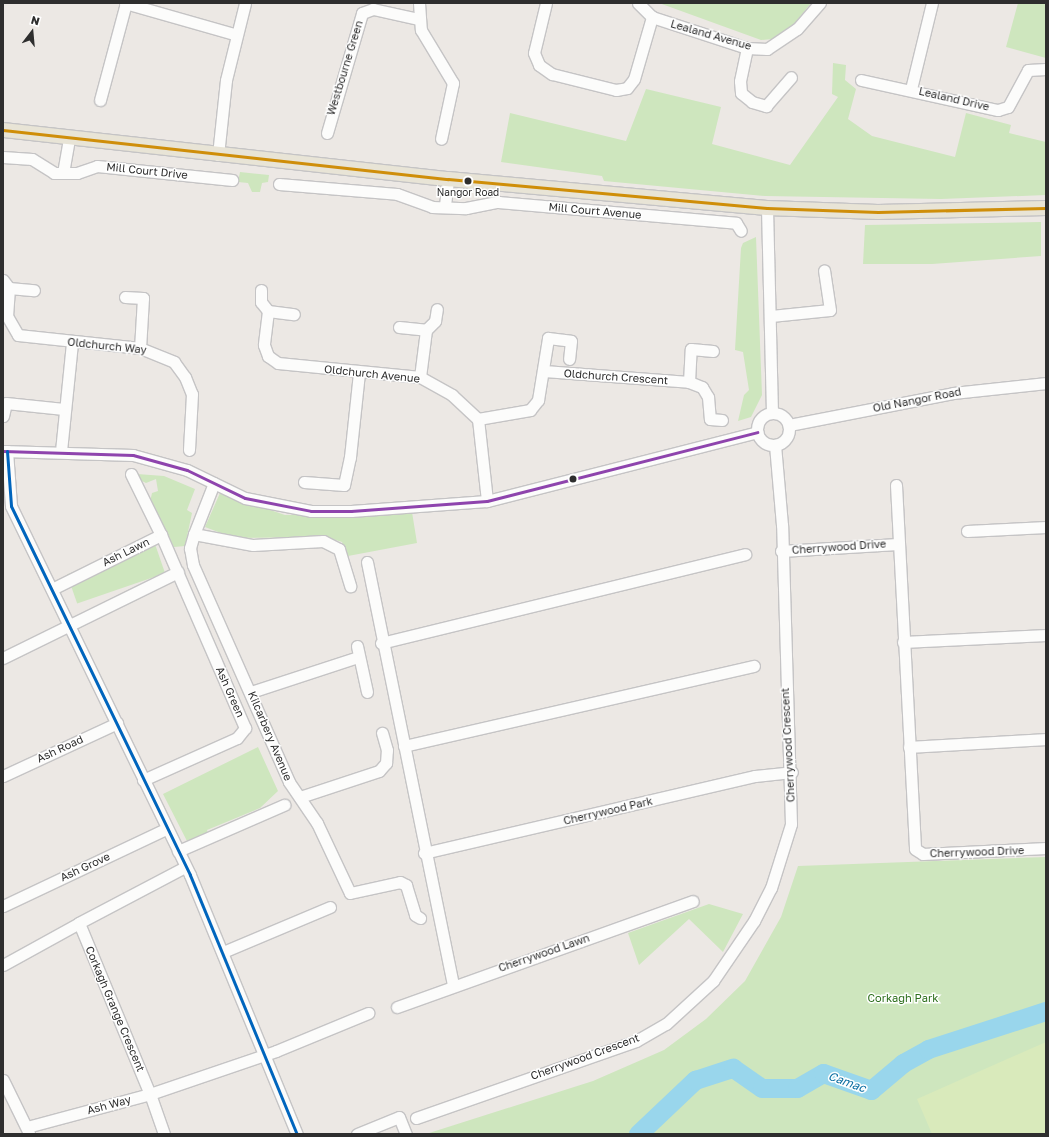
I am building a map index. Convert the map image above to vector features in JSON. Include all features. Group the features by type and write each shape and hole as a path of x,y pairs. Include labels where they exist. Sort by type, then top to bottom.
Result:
{"main road":[{"path":"3,130 218,155 448,179 767,208 878,212 1046,208"}],"street":[{"path":"100,100 125,3 237,35"},
{"path":"218,155 226,80 245,3"},
{"path":"419,3 419,20 427,42 453,83 441,139"},
{"path":"546,3 534,53 539,65 552,74 616,90 627,88 634,79 652,17"},
{"name":"Lealand Avenue","path":"638,3 652,17 747,48 767,49 781,42 820,3"},
{"name":"Lealand Drive","path":"911,89 932,3"},
{"name":"Westbourne Green","path":"327,134 362,13 373,9 419,20"},
{"path":"747,48 740,82 741,92 752,102 766,106 791,77"},
{"name":"Lealand Drive","path":"861,80 911,89 998,110 1008,107 1028,70 1046,69"},
{"path":"63,173 69,138"},
{"name":"Mill Court Drive","path":"3,157 32,160 48,170 63,173 78,174 97,166 232,180"},
{"path":"445,205 448,179"},
{"name":"Mill Court Avenue","path":"279,184 397,194 432,207 445,205 455,208 498,202 708,220 736,223 741,231"},
{"path":"767,208 771,316 772,413"},
{"path":"771,316 830,310 824,270"},
{"path":"6,284 34,290"},
{"name":"Oldchurch Way","path":"6,284 7,316 18,335 72,343 140,348 174,362 185,377 192,394 190,450"},
{"path":"261,290 261,302 268,311 294,314"},
{"path":"125,297 143,298 140,348"},
{"path":"420,376 426,330 435,321 437,308"},
{"name":"Oldchurch Avenue","path":"268,311 264,345 268,356 278,362 359,373 420,376 452,396 478,419"},
{"path":"399,327 426,330"},
{"name":"Oldchurch Crescent","path":"478,419 530,410 541,393 548,338 571,341 569,359"},
{"path":"61,452 64,409 72,343"},
{"path":"689,382 691,349 713,351"},
{"name":"Oldchurch Crescent","path":"544,371 689,382 702,387 708,397 710,419 722,420"},
{"path":"304,482 344,485 350,457 359,373"},
{"name":"Old Nangor Road","path":"789,425 953,392 1046,383"},
{"path":"3,416 6,403 64,409"},
{"path":"772,413 782,415 789,425 787,437 775,445 765,443 757,432 760,420 772,413"},
{"path":"478,419 488,501"},
{"path":"297,1134 266,1054 178,851 166,829 117,722 8,498 5,451 61,452 148,457 214,483 245,498 311,511 488,501 757,432"},
{"name":"Cherrywood Crescent","path":"416,1118 636,1041 690,1005 731,958 771,888 790,824 792,772 780,551 779,461 775,445"},
{"name":"Ash Lawn","path":"52,589 161,535 131,474"},
{"name":"Kilcarbery Avenue","path":"214,483 190,548 193,565 251,692 289,782 317,823 350,893 400,882 406,885 416,915 420,918"},
{"name":"Cherrywood Drive","path":"896,485 915,849 923,854 1046,848"},
{"path":"967,531 1046,527"},
{"path":"194,534 228,543 253,545 323,541 339,549 350,586"},
{"name":"Ash Green","path":"143,780 237,738 245,728 161,535"},
{"name":"Cherrywood Drive","path":"780,551 898,544"},
{"path":"381,643 744,554"},
{"path":"367,562 381,643 404,746 424,852 453,985"},
{"path":"3,658 178,572"},
{"path":"903,642 1046,635"},
{"path":"251,692 357,652 367,692"},
{"path":"404,746 754,666"},
{"name":"Ash Road","path":"3,776 117,722"},
{"path":"300,797 379,771 386,763 387,750 382,733"},
{"path":"909,746 1046,739"},
{"name":"Cherrywood Park","path":"424,852 755,776 792,772"},
{"path":"178,851 284,805"},
{"name":"Ash Grove","path":"3,906 166,829"},
{"path":"3,965 185,867"},
{"name":"Cherrywood Lawn","path":"397,1007 453,985 693,901"},
{"path":"222,952 330,907"},
{"name":"Corkagh Grange Crescent","path":"79,923 150,1094"},
{"path":"164,1134 150,1094 266,1054 368,1013"},
{"path":"3,1080 28,1130"},
{"name":"Ash Way","path":"28,1130 150,1094"},
{"path":"357,1134 399,1117 406,1134"}],"green space":[{"path":"659,3 811,3 790,29 773,39 761,40"},
{"path":"1018,3 1046,3 1046,58 1006,47"},
{"path":"833,63 846,65 845,80 856,89 848,119 872,136 955,157 966,113 1011,125 1009,133 1046,142 1046,195 941,199 765,196 604,181 602,176 501,162 510,113 626,141 646,89 721,107 712,144 790,165 838,97 832,94"},
{"path":"240,172 269,175 268,182 262,183 260,192 252,192 248,183 238,182"},
{"path":"1041,222 1041,256 932,264 863,264 865,225"},
{"path":"756,237 762,395 751,417 738,421 744,395 749,390 743,352 735,350 741,248 743,243"},
{"path":"137,474 164,476 195,489 187,510 192,513 185,546 174,547 150,502 152,493 158,491 156,479 146,483 138,479"},
{"path":"220,493 285,515 412,512 417,543 348,556 342,542 326,537 234,538 205,527"},
{"path":"155,544 165,573 77,604 67,574"},
{"path":"258,747 278,791 260,808 207,830 208,834 188,843 163,794"},
{"name":"Corkagh Park","path":"1046,857 1046,1134 426,1134 593,1081 664,1050 706,1019 745,981 781,917 798,866"},
{"path":"709,904 743,914 723,952 689,919 639,965 628,933"},
{"path":"1046,1042 1046,1133 932,1134 917,1099"}],"waterway":[{"name":"Camac","path":"638,1134 695,1080 733,1068 762,1088 797,1088 823,1073 871,1090 903,1063 928,1049 1046,1011"}],"transit line":[{"path":"3,130 448,179 767,208 878,212 1046,208"},
{"path":"3,451 133,455 187,470 245,498 311,511 351,511 487,501 757,432"},
{"path":"7,451 11,506 190,875 297,1134"}],"place":[{"name":"Nangor Road","path":"468,181"}]}
